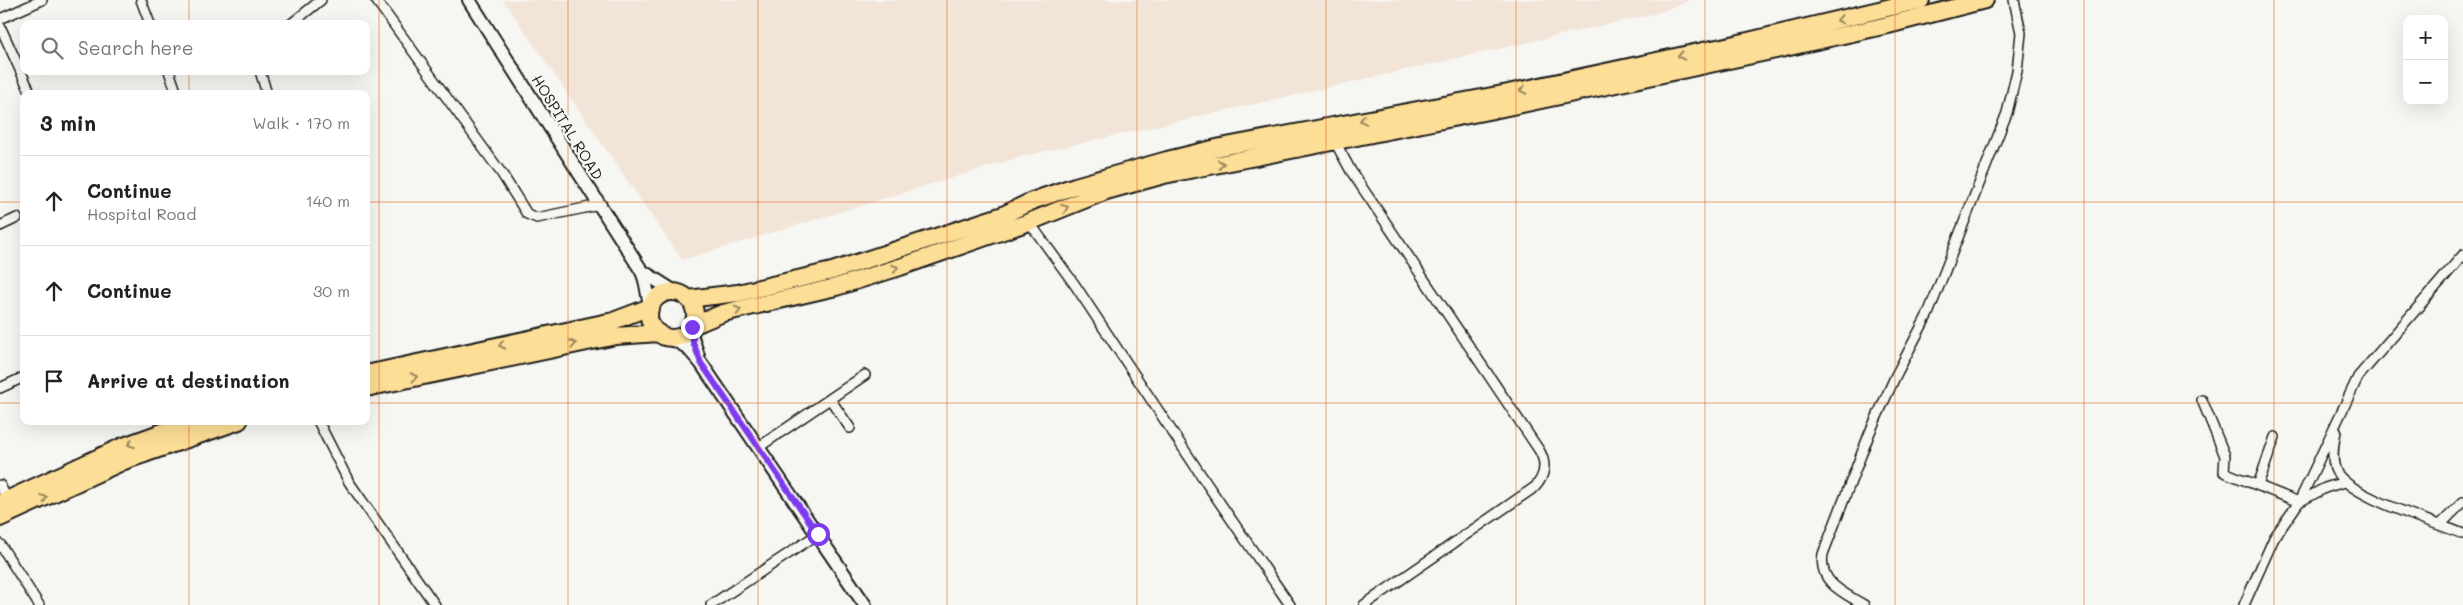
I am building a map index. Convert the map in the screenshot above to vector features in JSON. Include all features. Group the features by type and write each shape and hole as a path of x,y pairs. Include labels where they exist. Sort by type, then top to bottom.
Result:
{"highway":[{"path":"370,373 627,317 659,296 738,293 832,271 1003,215 1032,201 1076,186 1167,160 1230,145 1508,93 1750,41 1921,0"},
{"path":"370,387 616,336 680,336 692,326 729,312 846,284 1029,222 1106,191 1164,175 1498,109 1888,26 1985,0"},
{"path":"682,295 694,310 692,326"},
{"path":"649,303 650,320 664,335"},
{"path":"2,495 121,447 182,425"},
{"path":"0,518 124,461 228,425"}],"street":[{"path":"0,19 42,0"},
{"path":"141,0 148,20"},
{"path":"296,20 321,0"},
{"path":"376,0 502,174 527,214 537,218 599,206"},
{"name":"HOSPITAL ROAD","path":"469,0 641,270"},
{"path":"1864,605 1830,583 1822,567 1823,554 1870,432 1896,375 1928,314 2007,113 2017,71 2022,33 2014,0"},
{"path":"0,26 20,70"},
{"path":"22,75 29,90"},
{"path":"171,75 176,90"},
{"path":"261,75 266,90"},
{"path":"1334,140 1351,171 1539,450 1544,465 1542,477 1535,487 1364,605"},
{"path":"0,226 17,218"},
{"path":"1029,222 1075,285 1290,605"},
{"path":"2244,605 2274,538 2299,502 2358,377 2463,255"},
{"path":"641,270 682,295"},
{"path":"641,270 647,285 649,303"},
{"path":"692,326 693,342 701,363"},
{"path":"664,335 687,347 701,363 865,605"},
{"path":"759,447 865,375"},
{"path":"0,388 20,379"},
{"path":"830,399 850,428"},
{"path":"2202,400 2225,456 2224,472 2299,502"},
{"path":"2337,420 2333,451 2335,469 2344,482 2363,494 2463,534"},
{"path":"320,425 349,482 435,605"},
{"path":"2258,485 2275,437"},
{"path":"2299,502 2325,488 2344,482"},
{"path":"2441,524 2463,502"},
{"path":"711,605 818,534"},
{"path":"0,544 40,605"}],"shaded area":[{"path":"503,0 1690,0 1658,13 1024,156 682,260"}],"route":[{"path":"692,327 693,342 701,363 818,534"}]}
